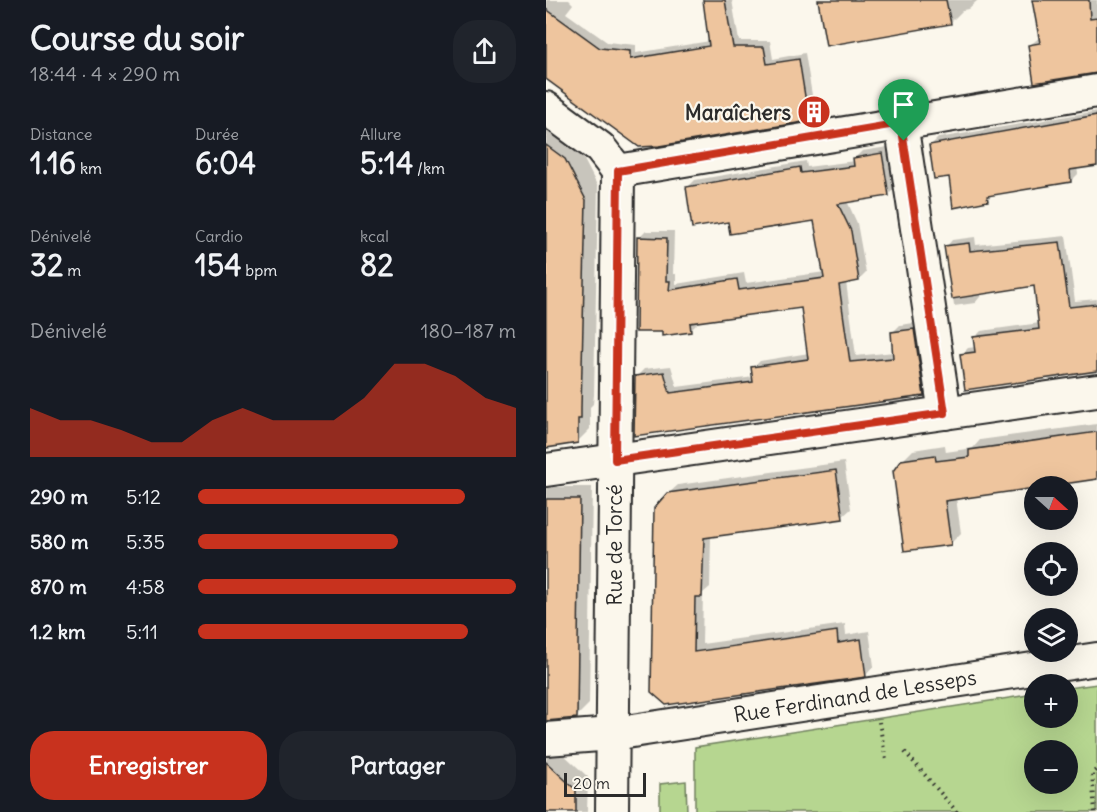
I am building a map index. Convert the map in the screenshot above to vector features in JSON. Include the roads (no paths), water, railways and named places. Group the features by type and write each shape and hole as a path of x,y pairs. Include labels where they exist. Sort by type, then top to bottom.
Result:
{"street":[{"path":"546,108 600,148 618,171 1097,91"},
{"path":"901,123 945,413"},
{"name":"Rue de Torcé","path":"612,812 618,171"},
{"path":"546,470 1097,391"},
{"name":"Rue Ferdinand de Lesseps","path":"546,739 613,734 1097,659"}],"place":[{"name":"Maraîchers","path":"814,112"}]}
